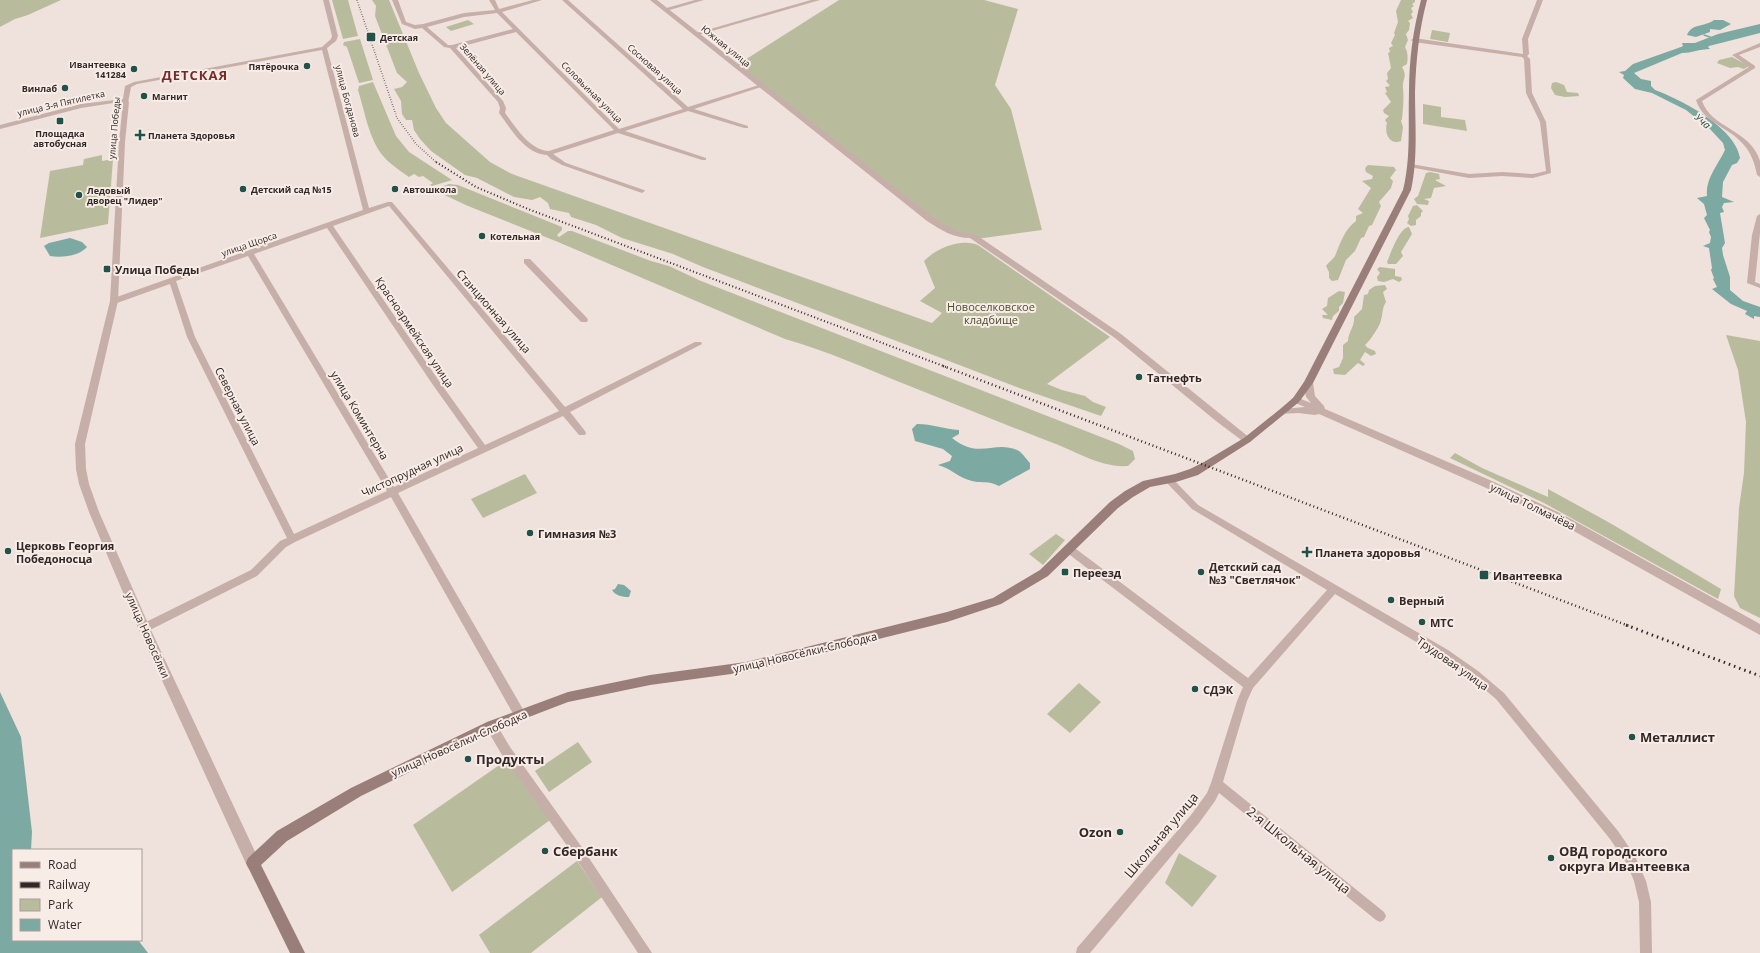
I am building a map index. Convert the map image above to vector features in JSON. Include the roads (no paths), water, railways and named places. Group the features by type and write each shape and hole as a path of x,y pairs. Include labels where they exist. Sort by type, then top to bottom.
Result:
{"main road":[{"name":"улица Новосёлки-Слободка","path":"253,863 267,849 294,829 356,792 491,726 568,697 650,680 746,667 946,617 997,601 1022,588 1044,573 1114,505 1129,494 1147,484 1169,480 1194,472 1247,440 1296,400 1308,383 1402,201 1409,182 1411,166 1414,40 1424,0"},
{"name":"улица Новосёлки","path":"253,863 298,953"}],"street":[{"path":"324,48 334,40 336,36 326,0"},
{"path":"395,0 404,23 415,27 464,15 498,11 539,0"},
{"name":"Соловьиная улица","path":"492,0 498,11 618,130 704,159"},
{"name":"Сосновая улица","path":"565,0 687,109 746,127"},
{"name":"Южная улица","path":"653,0 786,107 943,228 958,235 972,236 1118,336 1219,419 1247,440"},
{"path":"666,9 701,0"},
{"path":"696,34 817,0"},
{"path":"1411,166 1457,175 1484,176 1502,174 1533,176 1549,172 1543,122 1529,93 1526,59 1524,56 1526,54 1525,39 1540,0"},
{"name":"Зелёная улица","path":"423,26 446,46 452,47 501,102 503,108 502,113 534,150 542,153 549,153 553,158 564,164 642,191"},
{"path":"452,47 517,30"},
{"path":"1414,40 1524,56"},
{"path":"1760,44 1735,55 1753,67 1700,100 1700,103 1708,115 1747,144 1755,158 1760,175"},
{"name":"улица Победы","path":"114,301 122,142 128,86 136,83 324,48"},
{"name":"улица Богданова","path":"324,48 367,212"},
{"path":"549,153 761,86"},
{"name":"улица 3-я Пятилетка","path":"0,127 81,106 121,100 126,102"},
{"name":"улица Щорса","path":"114,301 390,203"},
{"name":"Станционная улица","path":"390,203 428,251 565,411 582,433"},
{"path":"1760,216 1756,235 1751,283 1760,286"},
{"name":"Красноармейская улица","path":"330,225 436,383 484,450"},
{"name":"улица Коминтерна","path":"250,253 392,493 520,715"},
{"path":"527,261 584,320"},
{"name":"Северная улица","path":"172,280 191,337 292,539"},
{"name":"улица Новосёлки","path":"114,301 80,444 81,469 84,484 94,512 144,628 253,863"},
{"name":"Чистопрудная улица","path":"144,628 254,572 274,552 292,539 484,450 698,344"},
{"path":"1308,383 1310,397 1316,404 1331,415"},
{"name":"улица Толмачёва","path":"1296,400 1488,484 1558,517 1760,630"},
{"path":"1282,412 1307,410 1331,415"},
{"name":"Трудовая улица","path":"1169,480 1195,507 1444,653 1474,674 1500,696 1614,835 1631,860 1645,902 1646,953"},
{"path":"1069,549 1249,685"},
{"name":"Школьная улица","path":"1082,953 1195,819 1211,797 1217,784 1242,701 1249,685 1335,588"},
{"path":"491,726 506,751 629,925 646,953"},
{"name":"2-я Школьная улица","path":"1217,784 1380,916"}],"water":[{"path":"1714,20 1723,20 1731,24 1720,30 1710,29 1710,32 1696,37 1687,35 1689,31 1695,27"},
{"name":"Уча","path":"1760,24 1760,33 1709,46 1708,47 1710,49 1682,53 1634,73 1641,79 1651,81 1651,86 1655,90 1693,108 1706,116 1729,136 1736,147 1740,158 1737,163 1732,165 1723,182 1722,197 1734,202 1724,203 1722,207 1724,212 1720,213 1725,243 1722,248 1730,277 1730,290 1743,301 1760,307 1760,317 1754,316 1754,319 1745,314 1747,311 1731,304 1712,289 1717,287 1711,270 1709,248 1703,246 1710,243 1711,237 1709,232 1710,230 1704,218 1707,215 1704,204 1697,198 1707,196 1710,178 1725,150 1723,143 1710,129 1686,110 1652,93 1635,89 1623,78 1624,75 1619,72 1625,71 1633,64 1681,47 1683,46 1682,43 1695,43 1718,34"},
{"path":"70,238 82,242 87,247 84,250 70,256 60,257 50,256 44,246 49,243"},
{"path":"917,424 959,430 959,434 952,438 971,448 979,449 1001,447 1017,450 1030,463 1030,469 999,486 991,483 967,480 947,468 938,465 950,461 952,456 943,449 915,441 912,429"},
{"path":"618,584 624,585 631,591 629,597 615,594 612,590 615,589"},
{"path":"0,692 21,737 32,832 31,849 12,849 12,941 139,941 148,953 0,953"}],"waterway":[{"path":"1704,35 1710,37"}],"railway":[{"path":"357,0 397,118 416,144 437,163"},
{"path":"436,162 476,187 528,209 946,367"},
{"path":"943,366 1629,626"},
{"path":"1626,625 1760,676"}],"place":[{"name":"Детская","path":"371,37"},
{"name":"Пятёрочка","path":"307,66"},
{"name":"Ивантеевка 141284","path":"134,69"},
{"name":"Винлаб","path":"65,88"},
{"name":"Магнит","path":"144,96"},
{"name":"Площадка автобусная","path":"60,121"},
{"name":"Планета Здоровья","path":"140,135"},
{"name":"Детский сад №15","path":"243,189"},
{"name":"Автошкола","path":"395,189"},
{"name":"Ледовый дворец \"Лидер\"","path":"79,195"},
{"name":"Котельная","path":"482,236"},
{"name":"Улица Победы","path":"107,269"},
{"name":"Татнефть","path":"1139,377"},
{"name":"Гимназия №3","path":"530,533"},
{"name":"Церковь Георгия Победоносца","path":"8,551"},
{"name":"Планета здоровья","path":"1307,552"},
{"name":"Переезд","path":"1065,572"},
{"name":"Детский сад №3 \"Светлячок\"","path":"1201,572"},
{"name":"Ивантеевка","path":"1484,575"},
{"name":"Верный","path":"1391,600"},
{"name":"МТС","path":"1422,622"},
{"name":"СДЭК","path":"1195,689"},
{"name":"Металлист","path":"1632,737"},
{"name":"Продукты","path":"468,759"},
{"name":"Ozon","path":"1120,832"},
{"name":"Сбербанк","path":"545,851"},
{"name":"ОВД городского округа Ивантеевка","path":"1551,858"}],"district":[{"name":"ДЕТСКАЯ","path":"195,75"}],"park label":[{"name":"Новоселковское кладбище","path":"991,312"}]}
